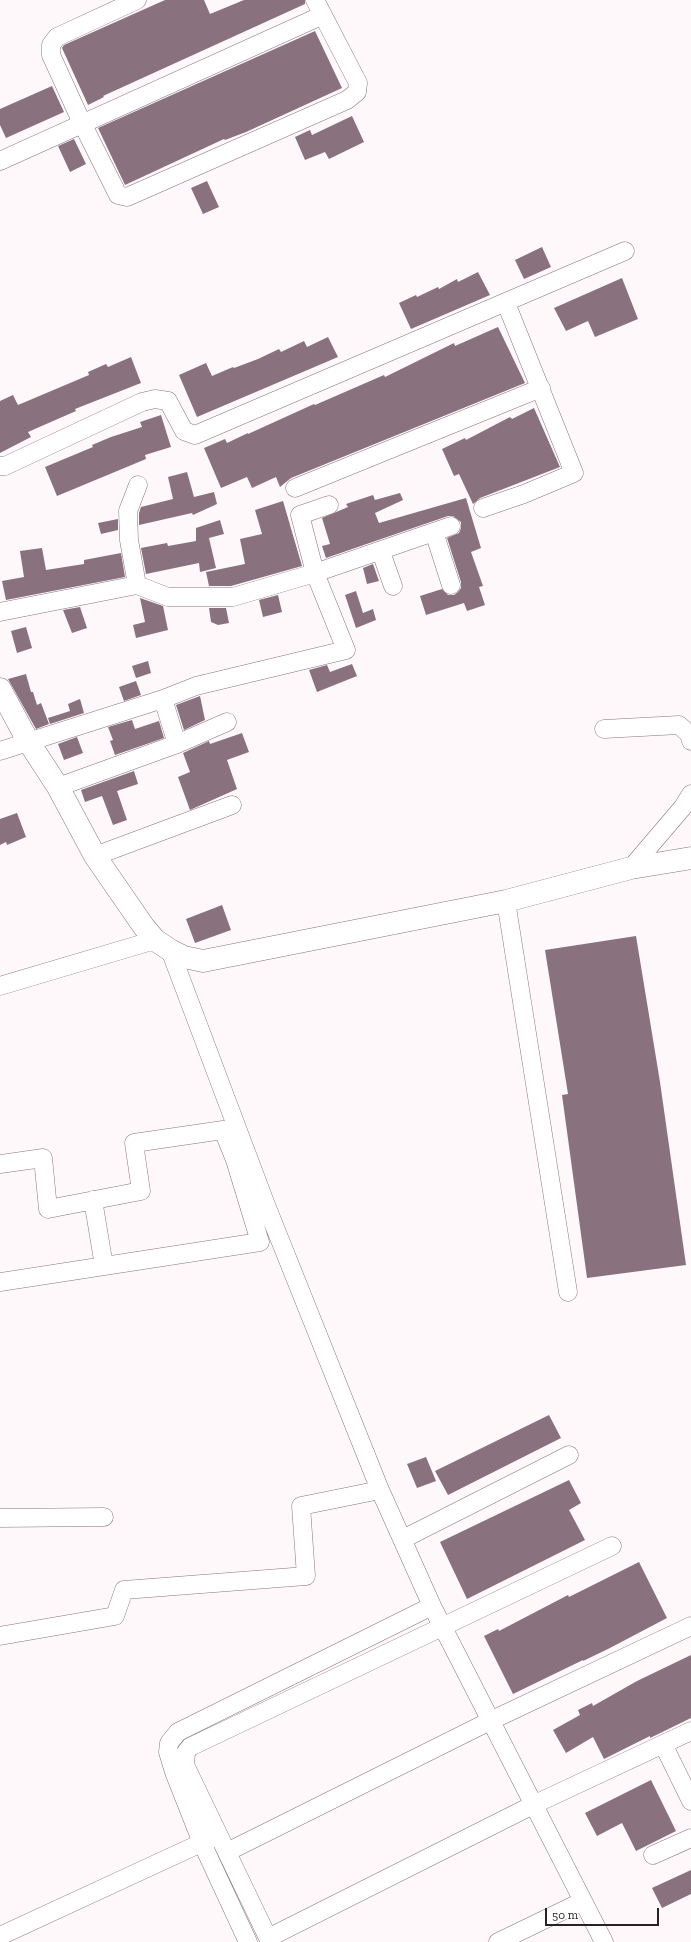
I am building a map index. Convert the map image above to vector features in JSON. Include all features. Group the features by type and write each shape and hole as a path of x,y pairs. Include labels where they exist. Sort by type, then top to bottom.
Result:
{"main road":[{"path":"0,689 28,741 58,786 95,856 144,927 163,945 184,957 203,961 506,901 631,868 691,858"}],"street":[{"path":"0,161 82,124 319,8 358,83 357,92 347,100 127,197 118,195 82,124 51,55 51,45 57,37 136,0"},
{"path":"0,466 5,466 142,402 155,399 168,401 184,431 195,435 506,303 625,250"},
{"path":"483,508 524,494 574,473 506,303"},
{"path":"295,488 541,388"},
{"path":"137,584 129,540 128,511 138,485"},
{"path":"0,751 163,699 196,686 346,650 315,574 300,515 329,505"},
{"path":"0,612 137,584 168,596 233,597 315,574 443,529 451,585"},
{"path":"381,552 393,586"},
{"path":"163,699 177,744"},
{"path":"58,786 177,744 228,722"},
{"path":"604,728 679,725 689,734 691,741"},
{"path":"631,868 683,807 691,794"},
{"path":"95,856 232,805"},
{"path":"506,901 568,1292"},
{"path":"0,986 163,945 241,1158 260,1242 0,1282"},
{"path":"0,1164 43,1158 48,1208 141,1191 134,1143 223,1130 241,1158 266,1205 380,1490 432,1606 444,1626 490,1721 604,1942"},
{"path":"93,1200 104,1266"},
{"path":"403,1539 569,1455"},
{"path":"0,1636 115,1616 124,1590 306,1576 301,1506 380,1490"},
{"path":"0,1518 104,1517"},
{"path":"241,1940 210,1839 185,1765 186,1752 190,1747 612,1546"},
{"path":"432,1606 178,1732 168,1743 168,1752 174,1772 210,1839 227,1852 269,1940 533,1805 691,1731"},
{"path":"227,1852 490,1721 691,1626"},
{"path":"168,1743 186,1752"},
{"path":"663,1744 691,1801"},
{"path":"652,1855 691,1838"},
{"path":"0,1936 210,1839"},
{"path":"498,1942 583,1901"}],"building":[{"path":"165,0 204,0 210,14 244,0 305,0 305,4 103,96 104,97 88,105 62,48 64,45"},
{"path":"315,31 342,88 246,132 225,140 224,139 125,185 98,128"},
{"path":"52,86 64,112 6,138 0,125 0,109"},
{"path":"352,116 364,142 329,159 325,152 305,160 295,137 310,130 312,135"},
{"path":"74,139 86,164 70,172 58,146"},
{"path":"207,181 219,207 203,214 191,188"},
{"path":"542,247 551,267 524,279 515,260"},
{"path":"478,272 490,295 411,329 399,303 416,295 417,297 438,287 439,289 457,279 458,282"},
{"path":"622,278 638,319 595,337 588,321 566,331 554,308"},
{"path":"498,327 525,383 291,478 280,487 276,477 252,488 247,477 221,488 204,448 225,439 227,443 314,404 315,405 384,375 385,377 454,343 455,346"},
{"path":"328,337 338,357 197,417 179,375 206,363 212,376 258,359 279,349 281,352 304,341 307,347"},
{"path":"131,357 141,383 75,409 76,411 28,432 31,437 0,453 0,401 13,395 18,405 89,375 88,372 106,364 108,367"},
{"path":"534,408 560,467 480,498 473,504 459,474 454,476 442,449 465,438 466,440 510,417 512,419"},
{"path":"161,415 171,447 145,455 146,459 57,496 45,467 93,447 92,445 111,437 142,427 140,422"},
{"path":"187,472 194,497 214,492 217,504 193,515 192,513 139,525 139,513 141,507 173,499 168,477"},
{"path":"400,493 403,500 375,513 379,523 466,498 481,548 471,552 483,586 479,587 485,605 467,611 464,603 426,615 420,596 442,589 448,595 454,595 461,588 461,582 447,538 459,533 461,528 461,522 453,516 448,516 326,558 322,546 330,544 322,518 348,507 346,504 373,495 375,500"},
{"path":"283,501 302,566 231,586 209,586 206,572 245,564 240,539 262,534 255,510"},
{"path":"118,519 118,530 101,534 98,523"},
{"path":"220,520 224,534 209,538 216,568 200,572 199,563 146,574 141,548 167,543 168,546 196,541 196,528"},
{"path":"42,548 46,570 84,564 84,560 121,553 125,577 6,600 2,581 24,577 20,551"},
{"path":"373,564 379,581 367,584 363,568"},
{"path":"356,591 363,613 373,609 376,620 356,628 345,595"},
{"path":"278,595 282,612 263,617 259,600"},
{"path":"140,598 163,606 168,630 136,638 133,625 145,622"},
{"path":"80,607 87,628 72,633 63,610"},
{"path":"209,608 226,608 229,623 218,625 211,622"},
{"path":"26,627 32,648 17,653 11,631"},
{"path":"148,661 151,673 136,678 132,666"},
{"path":"352,664 357,676 317,692 309,670 327,665 330,672"},
{"path":"26,674 31,692 33,692 37,705 41,703 49,724 36,729 8,679"},
{"path":"136,681 141,695 124,701 119,687"},
{"path":"200,696 205,720 184,730 176,705"},
{"path":"80,699 84,713 50,724 48,718 70,711 68,704"},
{"path":"132,720 135,729 159,721 164,738 115,755 110,741 113,740 108,727"},
{"path":"242,733 249,752 227,760 237,789 190,810 178,777 190,772 183,753 209,741 210,744"},
{"path":"77,737 83,753 64,760 58,744"},
{"path":"134,771 138,784 117,791 127,820 113,825 102,796 85,802 81,790"},
{"path":"17,813 26,837 7,845 6,842 0,845 0,819"},
{"path":"222,905 231,930 195,943 186,919"},
{"path":"636,936 660,1082 686,1265 587,1278 562,1095 568,1094 545,950"},
{"path":"549,1415 561,1438 448,1495 435,1471"},
{"path":"426,1457 436,1481 417,1488 407,1464"},
{"path":"569,1480 581,1503 569,1510 585,1540 467,1599 440,1542"},
{"path":"639,1562 667,1618 608,1649 513,1694 484,1636 498,1629 499,1631 568,1595 569,1597"},
{"path":"691,1655 691,1718 604,1759 593,1737 566,1753 553,1730 580,1715 578,1710 592,1703 593,1706 637,1681"},
{"path":"651,1780 676,1831 636,1851 622,1823 597,1836 585,1813"},
{"path":"691,1870 691,1894 662,1908 652,1888"}]}
